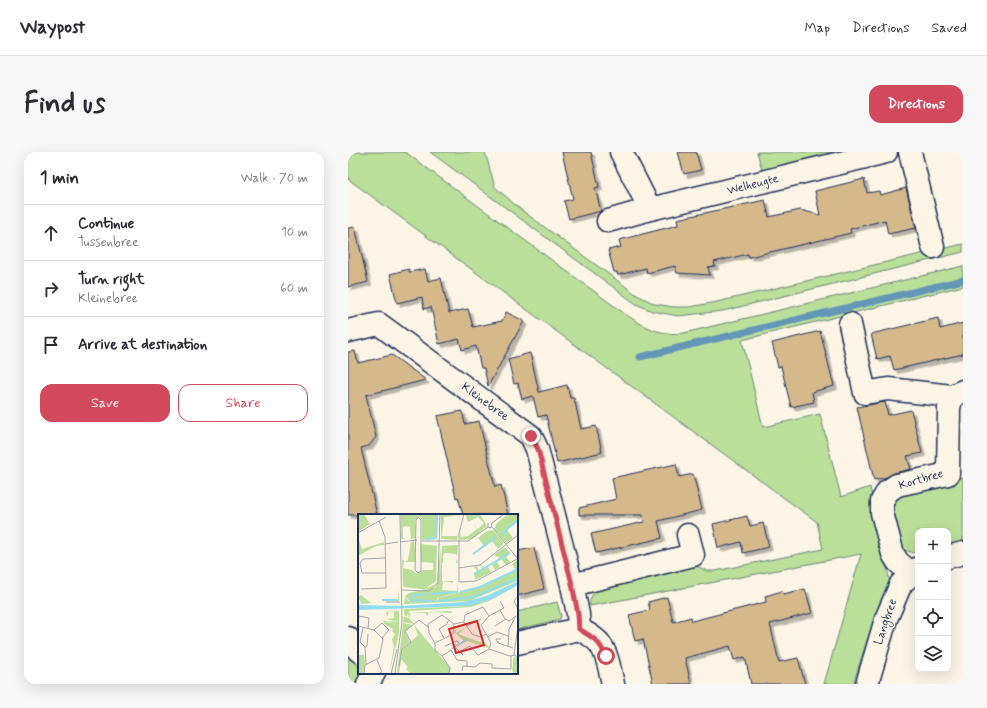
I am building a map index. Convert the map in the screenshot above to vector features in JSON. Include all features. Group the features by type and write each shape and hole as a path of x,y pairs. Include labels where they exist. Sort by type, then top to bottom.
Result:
{"street":[{"path":"621,152 650,209"},
{"name":"Welheugte","path":"608,221 855,156 886,152"},
{"path":"910,152 933,247"},
{"name":"Kleinebree","path":"348,332 379,324 531,436 538,449 572,584 578,614 579,629"},
{"name":"Kortbree","path":"850,324 865,393 888,389 957,394 949,408 948,474 897,485 888,491 882,501 882,513 893,554 898,562 915,570"},
{"path":"572,584 693,555 688,534"},
{"path":"951,556 963,553"},
{"name":"Langbree","path":"867,684 886,619 901,584 915,570"},
{"path":"518,643 579,629 591,636 600,644 606,656 613,684"},
{"path":"348,638 358,650"},
{"path":"368,684 373,674"}],"green space":[{"path":"348,152 405,152 625,314 646,327 660,332 675,334 684,333 963,266 963,286 742,340 763,427 820,414 841,497 870,487 890,582 876,613 853,684 824,684 861,554 590,606 592,596 598,588 697,566 707,571 715,571 823,549 817,522 348,179"},
{"path":"430,152 485,152 495,187 520,209 637,295 655,304 674,307 689,307 717,302 963,244 963,252 723,311 678,316 652,311 636,304"},
{"path":"757,152 833,152 762,170"},
{"path":"963,477 963,543 951,546 951,528 915,528 915,553 904,550 899,544 892,510 901,494 909,489"},
{"path":"557,602 561,616 560,619 518,630 518,612"},
{"path":"348,654 358,666 358,674 361,674 353,684 348,684"}],"building":[{"path":"562,152 591,152 599,187 595,188 601,211 569,219 564,201 573,199"},
{"path":"678,152 696,152 701,170 684,174"},
{"path":"864,179 867,193 879,191 880,195 906,188 916,228 888,234 885,220 850,229 851,233 749,257 748,254 714,262 715,266 708,267 710,275 677,273 675,266 647,273 646,268 618,275 617,272 614,272 608,250 621,247 619,240 678,225 677,219 765,200 769,217 800,210 820,215 815,191"},
{"path":"355,227 368,282 348,287 348,228"},
{"path":"409,269 409,272 425,269 428,281 441,278 449,313 468,309 473,327 502,321 506,312 524,321 488,386 484,368 481,368 476,346 462,350 459,339 439,344 431,307 424,309 422,297 397,303 390,274"},
{"path":"938,318 940,329 963,323 963,354 894,370 890,356 877,359 871,334"},
{"path":"820,331 834,386 812,392 814,402 791,407 781,366 778,367 772,343"},
{"path":"355,351 358,363 392,355 426,380 366,395 376,437 369,446 361,448 377,514 348,515 348,352"},
{"path":"530,353 539,392 567,385 570,398 574,398 581,429 596,426 602,452 557,463 546,415 538,417 533,396 522,399 518,383 514,384 508,359"},
{"path":"885,402 888,415 911,410 922,453 907,456 911,469 874,480 857,407"},
{"path":"462,411 465,424 479,421 495,487 501,485 508,514 463,514 458,497 456,498 437,416"},
{"path":"676,464 679,477 693,474 702,510 658,521 662,538 596,553 591,534 644,522 643,515 579,515 579,508 616,499 612,478"},
{"path":"747,516 750,526 763,523 769,547 743,553 741,542 718,548 713,524"},
{"path":"534,548 544,589 518,596 518,551"},
{"path":"805,589 812,613 770,624 779,662 798,658 805,684 751,684 745,657 734,660 730,646 685,658 691,684 653,684 643,639 635,641 629,615 650,610 648,602 667,597 673,622 691,617 692,621 766,602 765,596 782,591 783,594"}],"waterway":[{"path":"640,357 963,280"}],"route":[{"path":"531,436 538,449 572,584 578,614 579,629 591,636 600,644 606,656"}]}
